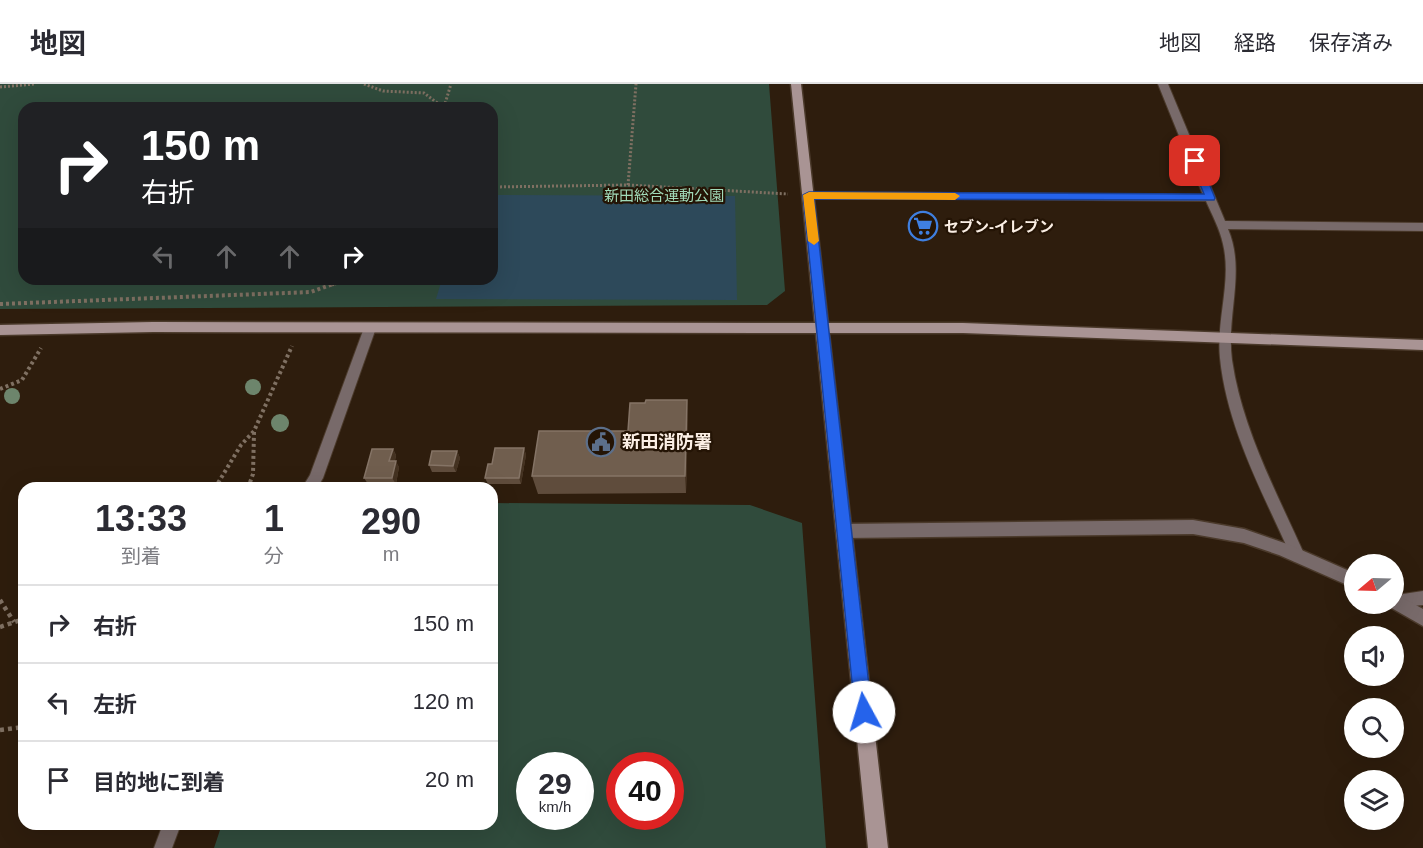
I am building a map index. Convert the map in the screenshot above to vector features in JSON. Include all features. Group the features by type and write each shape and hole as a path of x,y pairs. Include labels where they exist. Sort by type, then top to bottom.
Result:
{"street":[{"path":"796,84 878,848"},
{"path":"0,330 153,327 963,328 1423,345"},
{"path":"844,531 1193,527 1245,536 1344,577"},
{"path":"1404,607 1423,618"}],"lane":[{"path":"1163,84 1232,257 1225,336 1226,359 1236,408 1251,451 1298,556"},
{"path":"809,195 1210,198"},
{"path":"1221,225 1423,227"},
{"path":"313,482 370,328"},
{"path":"1404,601 1423,598"},
{"path":"163,848 170,830"}],"path":[{"path":"0,87 34,84"},
{"path":"364,84 383,91 424,93 437,102"},
{"path":"446,102 451,84"},
{"path":"628,185 636,84"},
{"path":"498,187 628,185 809,195"},
{"path":"0,304 311,292 331,285"},
{"path":"219,482 241,445 254,431 294,342"},
{"path":"0,389 17,386 24,380 43,343"},
{"path":"250,482 253,474 254,431"},
{"path":"0,600 14,622"},
{"path":"0,627 18,621"},
{"path":"0,730 18,728"}],"green space":[{"name":"新田総合運動公園","path":"0,84 769,84 785,291 767,305 0,309"},
{"path":"498,503 750,505 802,523 826,848 214,848 220,830 498,830"}],"water":[{"path":"498,195 735,196 737,300 436,299 440,285 498,285"}],"building":[{"path":"646,400 687,400 685,476 532,476 539,431 628,431 630,403 645,403"},
{"path":"495,448 524,448 519,478 485,478 488,464 492,464"},
{"path":"372,449 393,449 389,461 396,461 392,478 364,478"},
{"path":"432,451 457,451 453,466 429,465"}],"slow traffic":[{"path":"814,241 809,195 955,196"}],"place":[{"name":"セブン-イレブン","path":"923,226"},
{"name":"新田消防署","path":"601,442"}],"route":[{"path":"864,712 809,195 1210,198 1195,161"}]}
